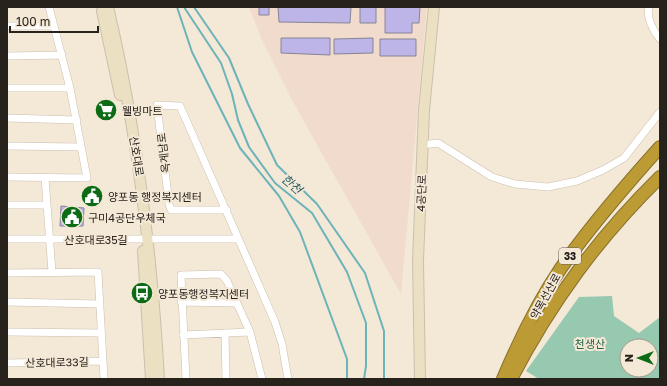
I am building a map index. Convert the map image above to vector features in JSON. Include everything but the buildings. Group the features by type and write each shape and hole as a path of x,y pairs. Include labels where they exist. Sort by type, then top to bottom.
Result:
{"highway":[{"name":"약목선산로","path":"502,379 543,298 561,269 594,222 660,147"},
{"name":"약목선산로","path":"511,379 551,309 575,273 603,237 660,177"}],"street":[{"path":"7,177 87,178 70,88 49,7"},
{"name":"산호대로","path":"101,7 128,137 145,239 151,379"},
{"name":"산호대로","path":"108,7 121,63 131,117 159,379"},
{"name":"4공단로","path":"420,379 418,268 422,145 434,7"},
{"path":"649,7 652,26 660,39"},
{"path":"7,26 54,26"},
{"path":"7,56 62,55"},
{"path":"7,88 70,88"},
{"name":"옥계남로","path":"227,210 171,210 157,106 180,106 227,210 237,239 275,322 282,344 288,379"},
{"path":"422,145 438,143 492,177 515,184 548,187 577,181 603,170 624,158 660,112"},
{"path":"7,118 77,120"},
{"path":"7,146 81,147"},
{"name":"산호대로35길","path":"45,178 50,239"},
{"path":"7,205 47,205"},
{"name":"산호대로35길","path":"7,239 145,239"},
{"path":"50,239 52,272"},
{"path":"145,239 237,239"},
{"name":"산호대로33길","path":"7,273 98,272 103,362 7,363"},
{"path":"186,379 181,302 181,275 221,274 227,281 250,332 262,379"},
{"path":"7,302 100,304"},
{"path":"181,302 237,303"},
{"path":"7,332 102,333"},
{"path":"183,335 250,332"},
{"path":"225,333 226,379"},
{"path":"103,362 104,379"}],"shaded area":[{"path":"249,7 427,7 401,294 292,100 262,40"}],"green space":[{"name":"천생산","path":"612,296 614,316 639,333 660,317 660,379 539,379 526,371 579,297"}],"waterway":[{"path":"177,7 192,52 240,148 279,196 300,232 347,359 347,379"},
{"name":"한천","path":"184,7 221,63 232,94 238,120 249,147 275,183 312,213 347,272 366,323 366,366 364,379"},
{"path":"194,7 229,58 248,104 277,165 317,204 365,273 384,331 384,379"}],"place":[{"name":"웰빙마트","path":"106,110"},
{"name":"양포동 행정복지센터","path":"92,196"},
{"name":"구미4공단우체국","path":"72,217"},
{"name":"양포동행정복지센터","path":"142,293"}]}
